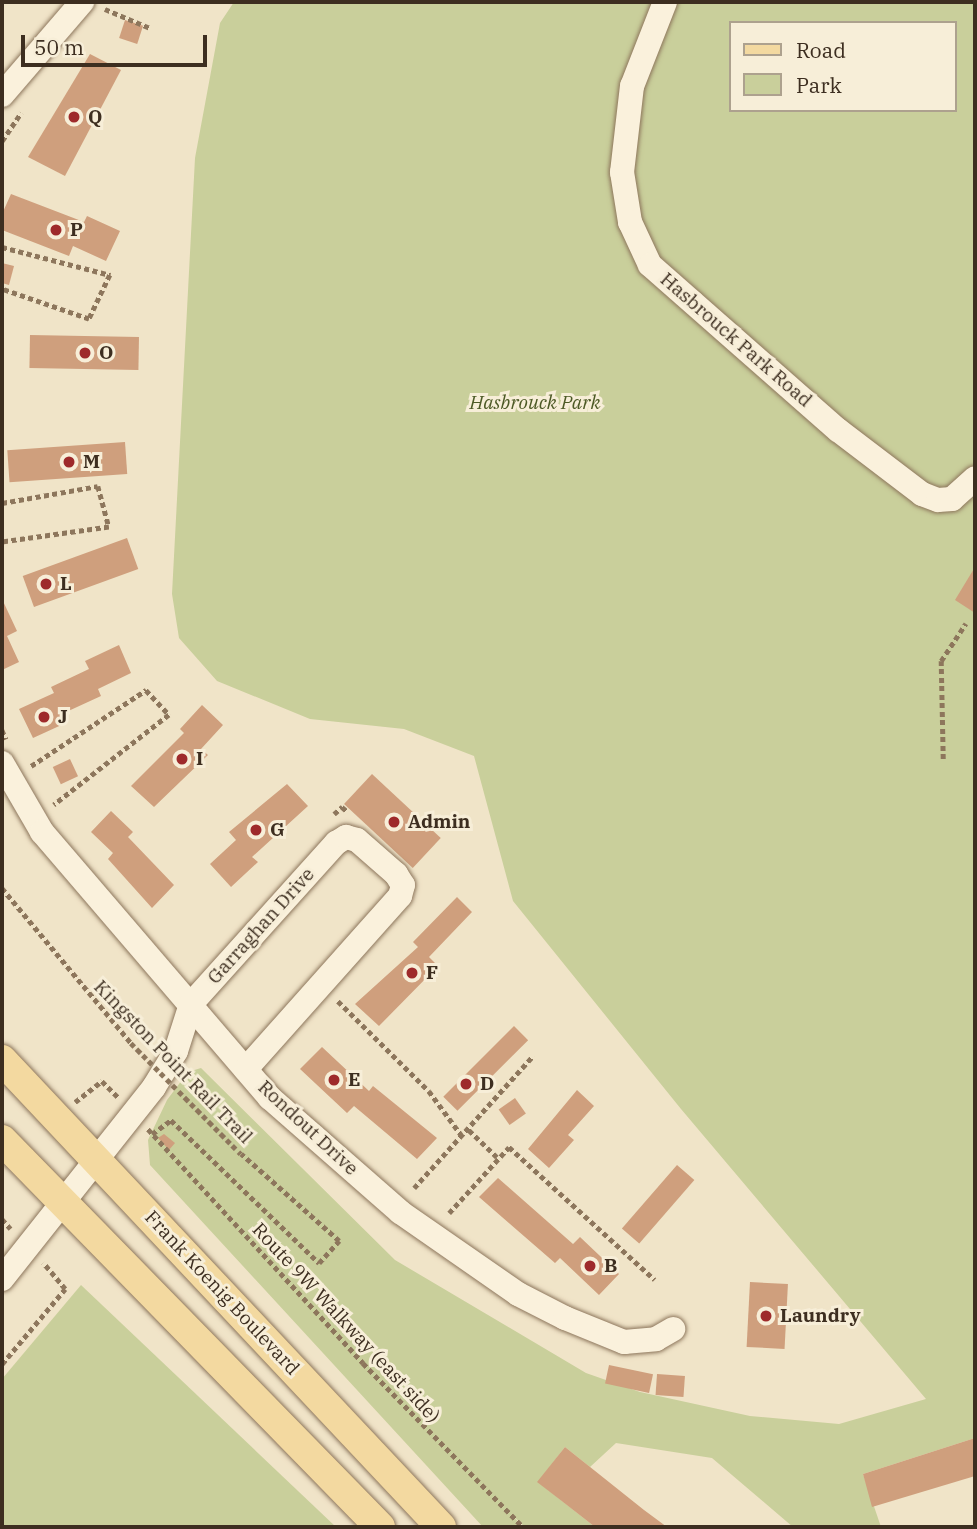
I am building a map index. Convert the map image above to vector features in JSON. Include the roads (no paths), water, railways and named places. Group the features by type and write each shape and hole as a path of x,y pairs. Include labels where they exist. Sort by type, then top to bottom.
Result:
{"main road":[{"name":"Frank Koenig Boulevard","path":"2,1060 441,1527"},
{"path":"2,1140 63,1206 380,1527"}],"street":[{"path":"2,95 82,2"},
{"name":"Hasbrouck Park Road","path":"665,2 632,86 622,172 630,222 650,265 838,430 922,494 938,500 952,499 975,478"},
{"name":"Rondout Drive","path":"12,760 42,832 270,1098 400,1212 518,1294 624,1342 656,1339 673,1329"},
{"name":"Garraghan Drive","path":"2,1279 99,1162 176,1051 191,1004 336,843 346,838 357,840 396,874 403,885 400,896 246,1069"}],"place":[{"name":"Q","path":"74,117"},
{"name":"P","path":"56,230"},
{"name":"O","path":"85,353"},
{"name":"M","path":"69,462"},
{"name":"L","path":"46,584"},
{"name":"J","path":"44,717"},
{"name":"I","path":"182,759"},
{"name":"Admin","path":"394,822"},
{"name":"G","path":"256,830"},
{"name":"F","path":"412,973"},
{"name":"E","path":"334,1080"},
{"name":"D","path":"466,1084"},
{"name":"B","path":"590,1266"},
{"name":"Laundry","path":"766,1316"}],"park label":[{"name":"Hasbrouck Park","path":"535,403"}]}
